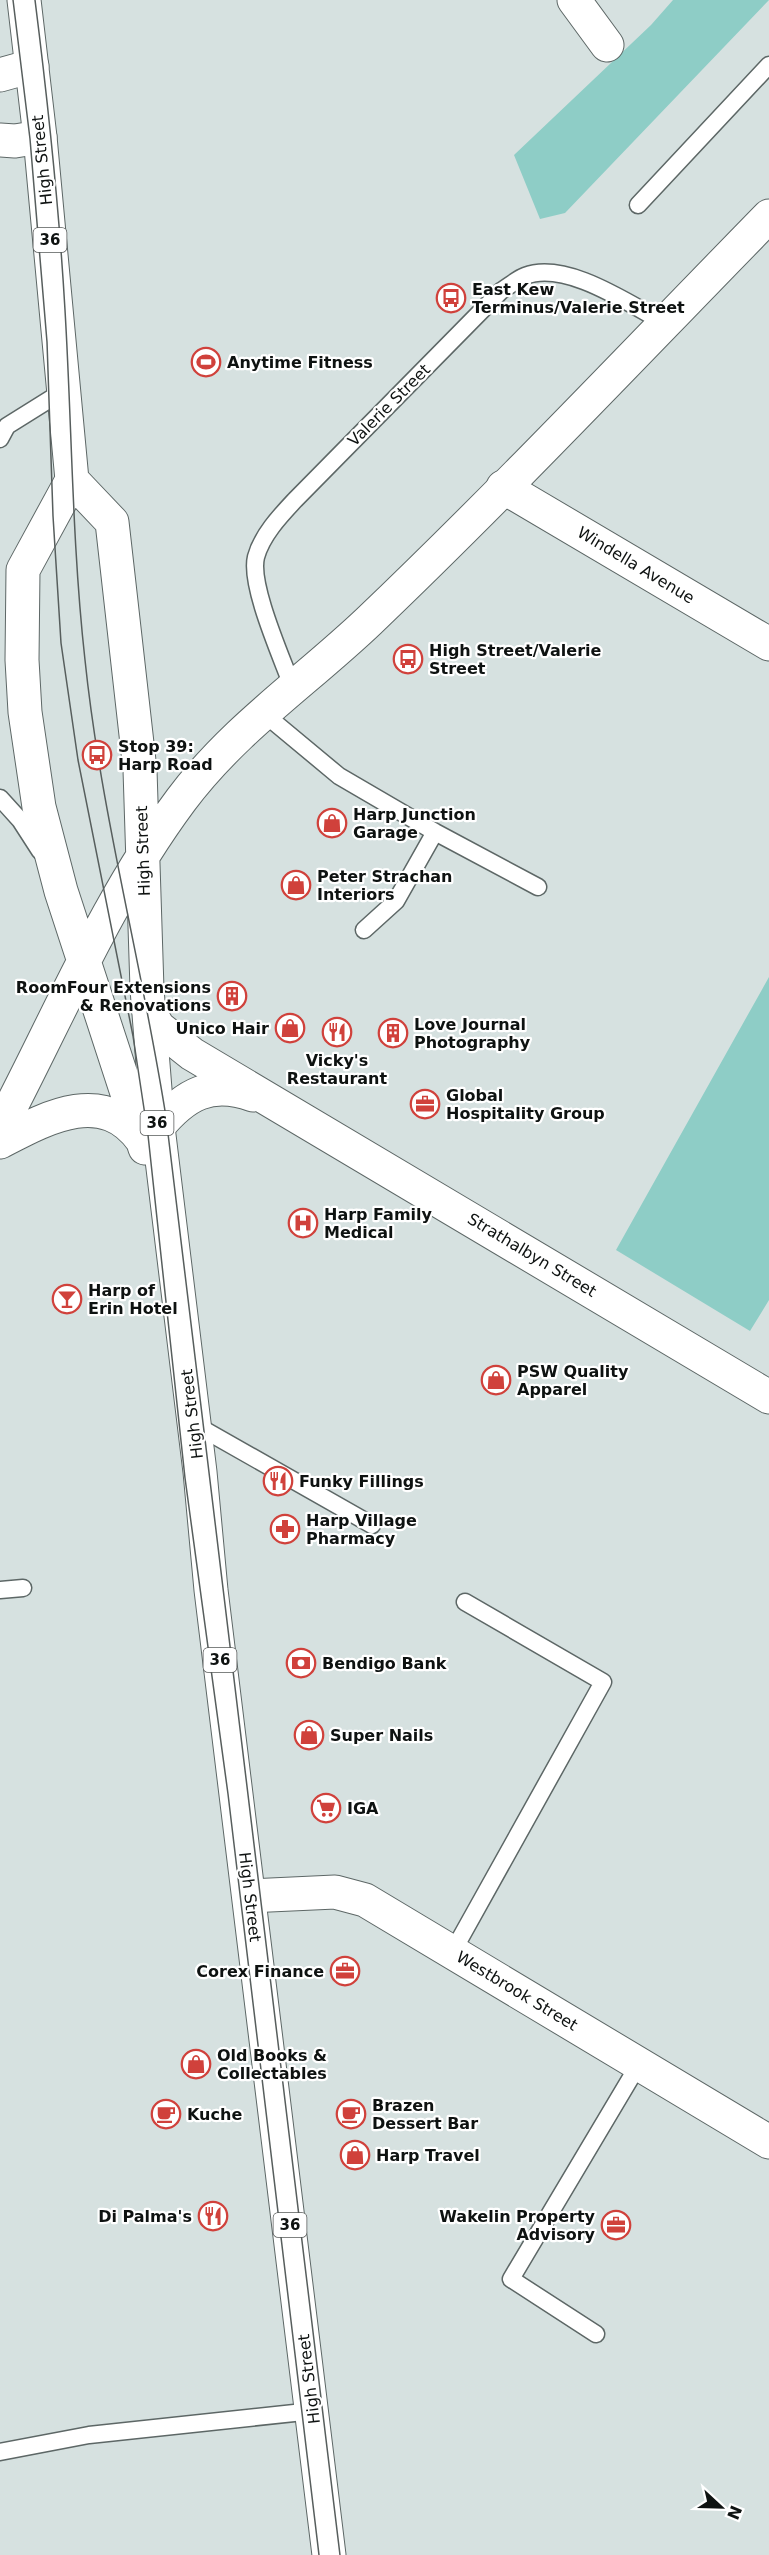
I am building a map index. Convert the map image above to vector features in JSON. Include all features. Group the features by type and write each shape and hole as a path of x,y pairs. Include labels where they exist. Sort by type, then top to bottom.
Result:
{"main road":[{"name":"High Street","path":"24,0 40,137 72,480 24,570 22,660 32,765 62,891 85,960 150,1133 172,1239 329,2555"},
{"path":"574,0 607,45"},
{"path":"0,75 32,66"},
{"path":"0,140 15,141 40,137"},
{"path":"0,1128 85,960 144,856 180,802 212,762 262,712 366,623 769,216"},
{"name":"High Street","path":"72,480 112,522 137,728 144,856 150,1133"},
{"name":"Windella Avenue","path":"503,487 769,644"},
{"name":"Strathalbyn Street","path":"148,1008 158,1027 178,1044 294,1116"},
{"name":"Strathalbyn Street","path":"150,1133 172,1111 191,1097 207,1090 226,1087 264,1099 769,1397"},
{"path":"0,1143 59,1114 90,1109 122,1119 150,1133"},
{"name":"Westbrook Street","path":"250,1896 303,1891 349,1894 365,1900 769,2142"}],"lane":[{"path":"638,205 769,65"},
{"name":"Valerie Street","path":"292,686 261,596 255,560 259,550 277,520 295,500 501,291 525,276 546,273 570,276 603,290 664,323"},
{"path":"0,439 7,426 63,392"},
{"path":"262,712 339,776 435,832 538,886"},
{"name":"High Street","path":"0,798 30,834 62,891"},
{"path":"364,930 396,901 435,832"},
{"path":"193,1424 372,1525"},
{"path":"0,1590 23,1588"},
{"path":"452,1953 603,1682 465,1602"},
{"path":"596,2334 511,2279 639,2064"},
{"path":"0,2452 89,2435 313,2411"}],"shaded area":[{"path":"673,0 769,0 565,213 540,219 514,155 651,25"},
{"path":"769,977 769,1300 750,1331 616,1250"}],"tram line":[{"path":"13,0 30,139 47,342 53,516 61,643 78,760 133,1036 148,1135 185,1478 228,1794 319,2555"},
{"path":"35,0 60,232 77,573 85,660 111,832 166,1117 340,2555"}],"place":[{"name":"East Kew Terminus/Valerie Street","path":"451,298"},
{"name":"Anytime Fitness","path":"206,362"},
{"name":"High Street/Valerie Street","path":"408,659"},
{"name":"Stop 39: Harp Road","path":"97,755"},
{"name":"Harp Junction Garage","path":"332,823"},
{"name":"Peter Strachan Interiors","path":"296,885"},
{"name":"RoomFour Extensions & Renovations","path":"232,996"},
{"name":"Unico Hair","path":"290,1028"},
{"name":"Vicky's Restaurant","path":"337,1032"},
{"name":"Love Journal Photography","path":"393,1033"},
{"name":"Global Hospitality Group","path":"425,1104"},
{"name":"Harp Family Medical","path":"303,1223"},
{"name":"Harp of Erin Hotel","path":"67,1299"},
{"name":"PSW Quality Apparel","path":"496,1380"},
{"name":"Funky Fillings","path":"278,1481"},
{"name":"Harp Village Pharmacy","path":"285,1529"},
{"name":"Bendigo Bank","path":"301,1663"},
{"name":"Super Nails","path":"309,1735"},
{"name":"IGA","path":"326,1808"},
{"name":"Corex Finance","path":"345,1971"},
{"name":"Old Books & Collectables","path":"196,2064"},
{"name":"Kuche","path":"166,2114"},
{"name":"Brazen Dessert Bar","path":"351,2114"},
{"name":"Harp Travel","path":"355,2155"},
{"name":"Di Palma's","path":"213,2216"},
{"name":"Wakelin Property Advisory","path":"616,2225"}]}
